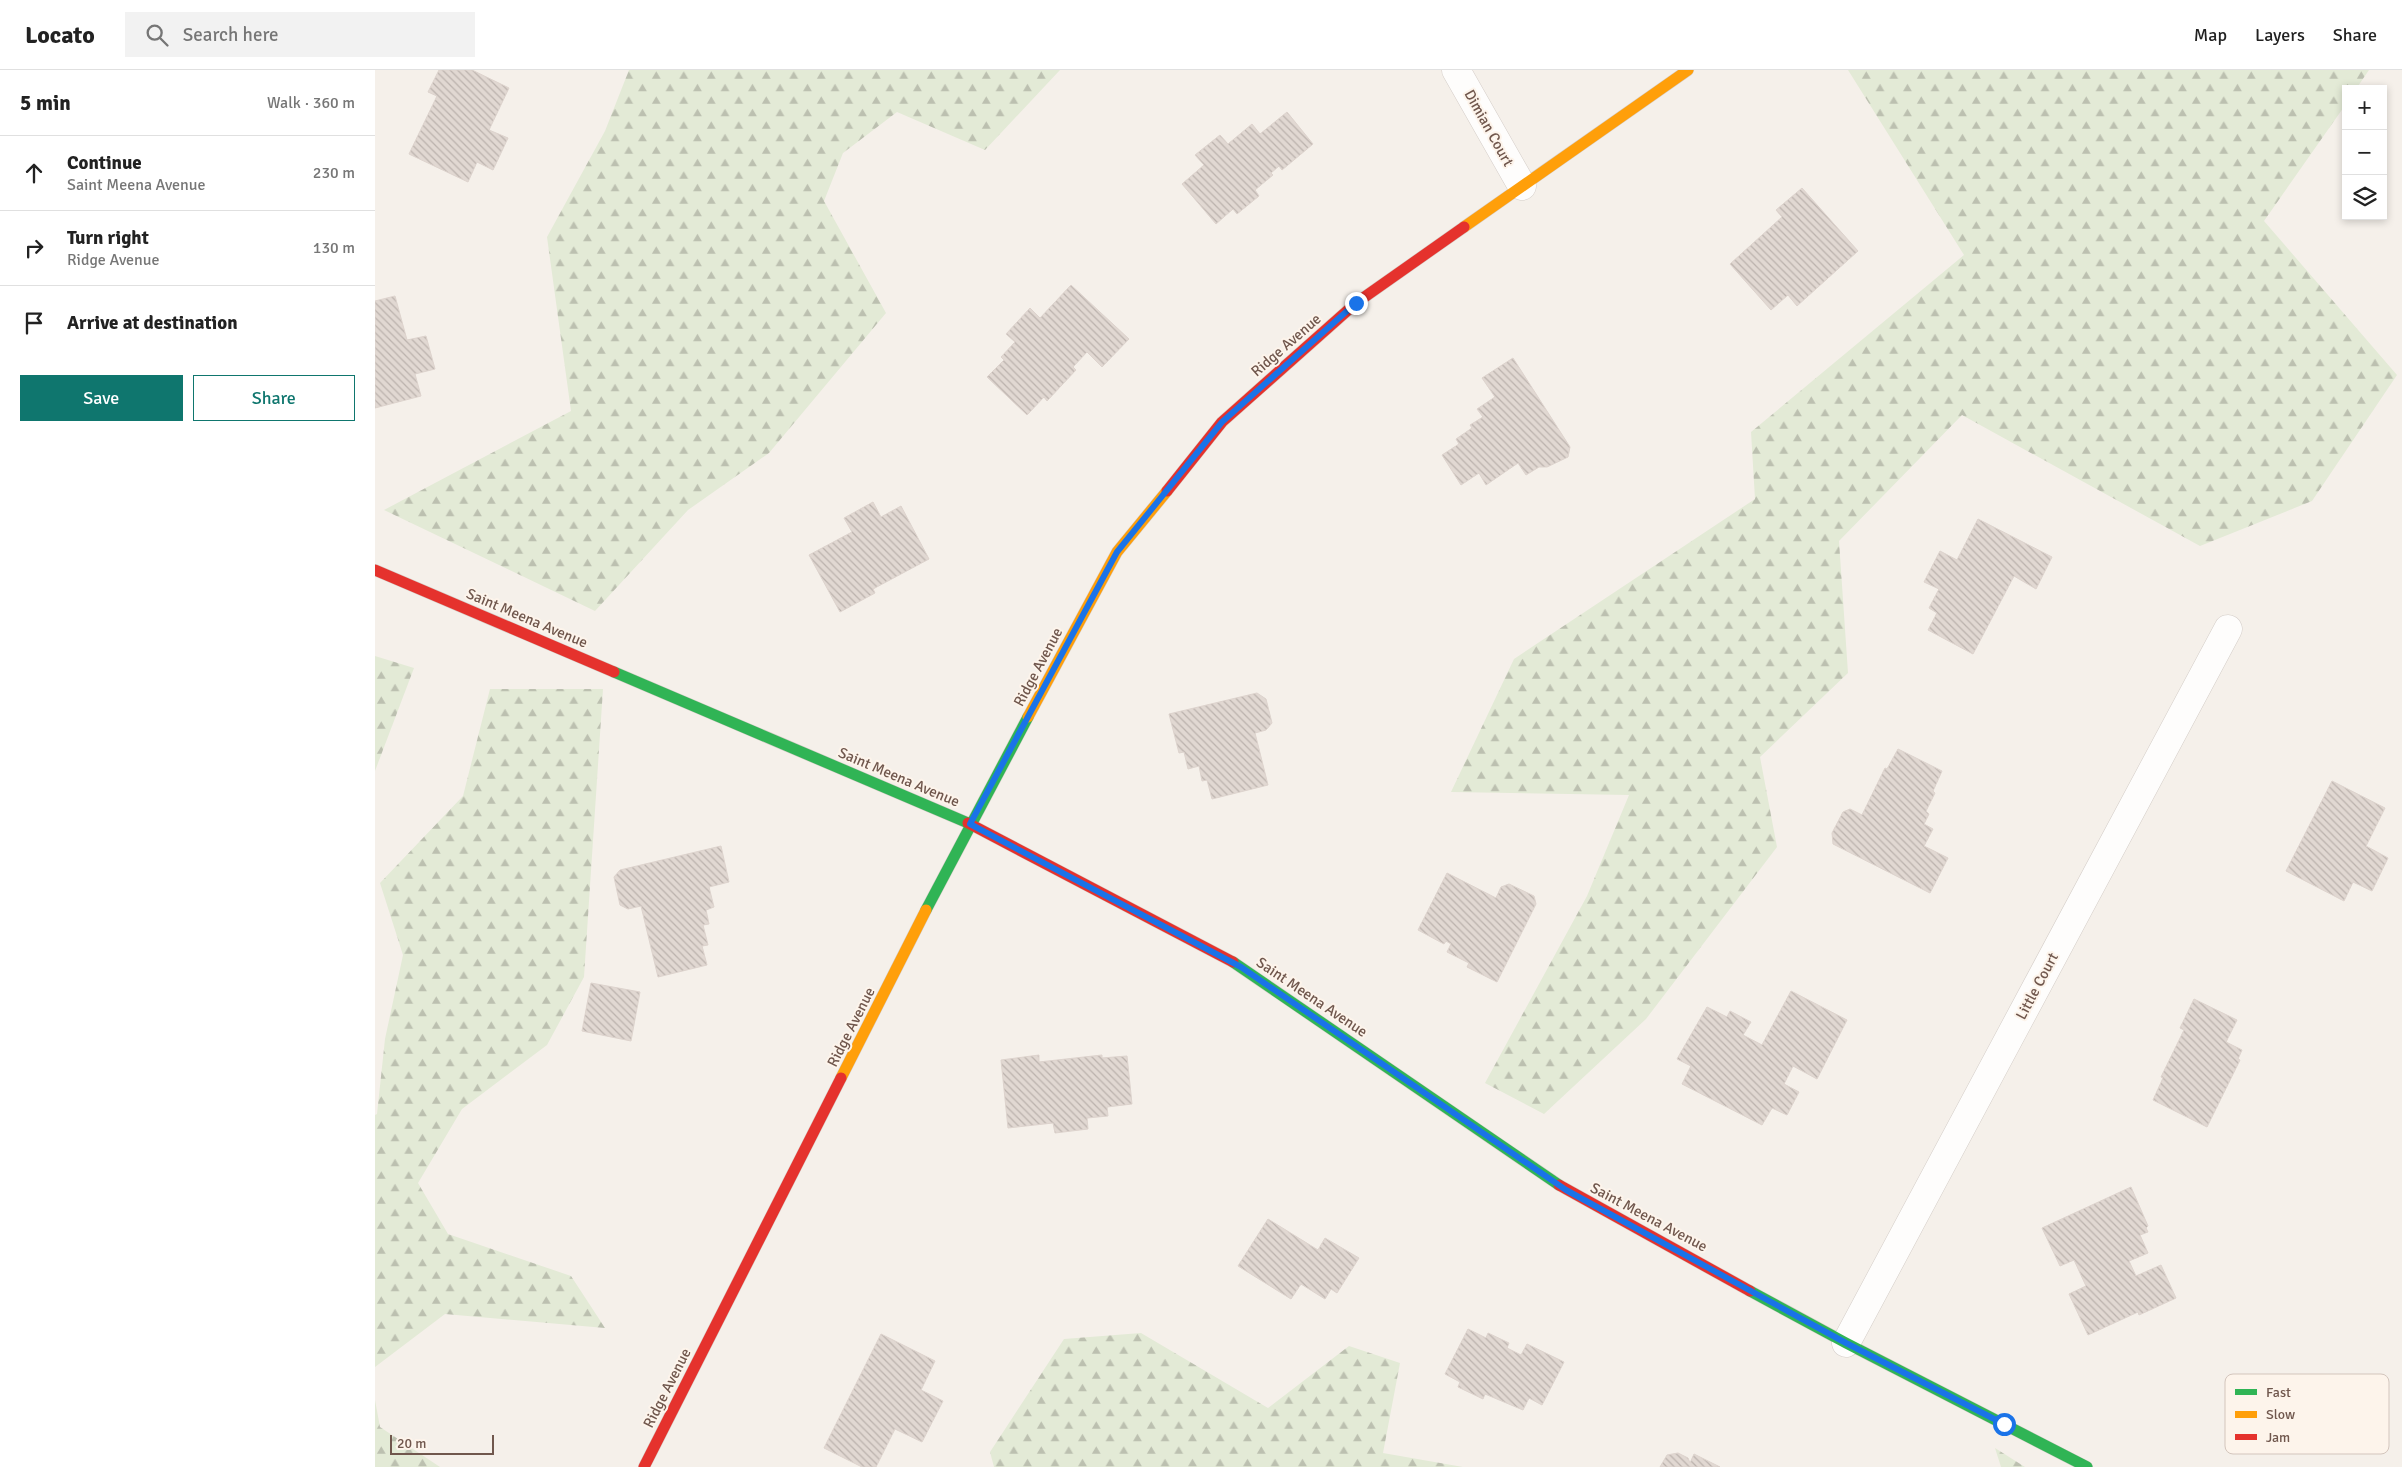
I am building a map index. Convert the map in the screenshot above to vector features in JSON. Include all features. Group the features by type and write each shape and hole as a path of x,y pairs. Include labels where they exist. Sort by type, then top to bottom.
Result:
{"street":[{"name":"Dimian Court","path":"1456,70 1522,186"},
{"name":"Ridge Avenue","path":"644,1467 970,824 1117,552 1222,422 1356,303 1688,70"},
{"name":"Saint Meena Avenue","path":"375,570 970,824 1241,967 1566,1190 1846,1343 2087,1467"},
{"name":"Little Court","path":"1846,1343 2228,629"}],"green space":[{"path":"629,70 1060,70 985,150 897,112 843,153 824,201 886,313 769,453 688,510 595,611 384,510 571,411 547,237 605,131"},
{"path":"1848,70 2369,70 2359,85 2342,85 2342,110 2264,221 2397,375 2312,501 2200,546 1962,415 1839,541 1848,673 1760,757 1777,847 1646,1019 1544,1114 1485,1083 1587,896 1629,795 1451,792 1514,659 1755,499 1751,432 1964,255"},
{"path":"375,656 414,668 375,771"},
{"path":"490,689 603,689 584,977 547,1045 462,1109 418,1183 448,1234 571,1276 605,1328 445,1314 375,1367 375,1115 377,1114 385,1039 403,955 380,883 463,796"},
{"path":"1141,1333 1268,1408 1349,1346 1400,1363 1383,1453 1463,1467 994,1467 990,1452 1064,1339"},
{"path":"375,1400 380,1427 440,1467 375,1467"},
{"path":"1995,1448 2025,1467 2001,1467"}],"building":[{"path":"439,70 472,70 509,88 489,130 508,138 493,170 477,162 468,182 409,154 437,96 428,92"},
{"path":"1287,112 1313,144 1282,170 1279,166 1271,173 1273,175 1255,190 1259,196 1237,214 1233,209 1216,224 1182,184 1204,165 1195,155 1220,135 1228,144 1252,124 1260,134"},
{"path":"1802,188 1858,251 1797,306 1788,295 1771,310 1730,264 1782,217 1776,210"},
{"path":"1071,285 1129,339 1102,367 1087,352 1073,367 1076,370 1047,401 1044,397 1027,415 987,377 1004,360 1001,357 1015,342 1006,334 1030,308 1040,318"},
{"path":"395,296 407,340 426,336 435,369 415,374 421,396 375,408 375,301"},
{"path":"1513,358 1570,447 1568,457 1547,467 1539,467 1526,475 1518,463 1486,485 1479,473 1461,485 1442,455 1459,444 1456,439 1472,428 1470,425 1483,417 1477,409 1495,397 1482,378"},
{"path":"873,502 881,517 901,506 929,559 873,589 875,593 840,612 809,555 852,532 844,518"},
{"path":"1978,519 2052,557 2036,589 2014,576 1973,654 1928,630 1937,613 1929,608 1939,589 1924,582 1940,551 1957,560"},
{"path":"1257,693 1266,699 1272,723 1266,730 1255,733 1268,785 1212,799 1207,780 1202,781 1199,766 1188,769 1184,752 1179,753 1169,714"},
{"path":"1898,749 1942,771 1933,791 1935,793 1926,811 1929,814 1924,824 1933,829 1924,846 1948,858 1930,893 1833,844 1832,833 1843,812 1850,809 1862,815 1885,768 1887,769"},
{"path":"2332,781 2385,808 2366,846 2388,858 2372,891 2353,882 2344,901 2286,871"},
{"path":"721,846 729,882 709,887 714,907 706,910 709,924 703,925 708,945 702,946 707,965 658,977 641,906 628,909 620,905 614,877 620,870"},
{"path":"1447,873 1496,898 1501,887 1509,884 1534,896 1536,904 1497,982 1467,967 1469,963 1447,952 1451,944 1446,941 1444,944 1418,930"},
{"path":"591,983 640,992 631,1041 582,1031"},
{"path":"1791,991 1847,1020 1817,1079 1793,1066 1784,1084 1799,1092 1787,1115 1772,1108 1762,1125 1682,1084 1691,1066 1677,1059 1707,1007 1727,1017 1730,1011 1751,1022 1743,1035 1762,1045"},
{"path":"2194,999 2237,1020 2226,1042 2242,1050 2238,1059 2240,1060 2207,1127 2153,1100 2163,1078 2161,1077 2184,1030 2180,1028"},
{"path":"1039,1055 1039,1062 1102,1055 1102,1058 1127,1056 1132,1104 1107,1107 1108,1116 1087,1118 1088,1129 1055,1133 1053,1123 1008,1128 1001,1060"},
{"path":"2131,1187 2148,1226 2146,1228 2148,1232 2140,1235 2148,1253 2129,1261 2136,1276 2161,1265 2176,1298 2139,1315 2138,1312 2088,1335 2069,1294 2086,1286 2074,1260 2060,1266 2042,1228"},
{"path":"1268,1219 1318,1250 1325,1238 1359,1258 1337,1293 1331,1289 1325,1299 1301,1284 1291,1299 1238,1266"},
{"path":"1468,1329 1486,1338 1488,1333 1509,1343 1507,1348 1521,1355 1527,1344 1564,1362 1542,1405 1529,1398 1523,1410 1485,1394 1483,1399 1458,1387 1460,1382 1445,1374"},
{"path":"881,1334 935,1361 921,1390 943,1401 922,1442 895,1429 876,1467 862,1467 824,1448"},
{"path":"1678,1453 1688,1458 1690,1463 1694,1454 1720,1467 1660,1467 1667,1455"}],"traffic: fast":[{"path":"614,672 968,823"},
{"path":"926,910 1028,717"},
{"path":"1233,962 1559,1185"},
{"path":"1750,1291 1846,1343 2087,1467"}],"traffic: slow":[{"path":"1464,227 1688,70"},
{"path":"1028,717 1117,552 1167,491"},
{"path":"841,1078 926,910"}],"traffic: jam":[{"path":"1167,491 1222,422 1356,303 1464,227"},
{"path":"375,570 614,672"},
{"path":"968,823 1233,962"},
{"path":"644,1467 841,1078"},
{"path":"1559,1185 1750,1291"}],"route":[{"path":"1356,303 1222,422 1117,552 970,824 1241,967 1566,1190 1793,1312 1846,1343 2004,1424"}]}
